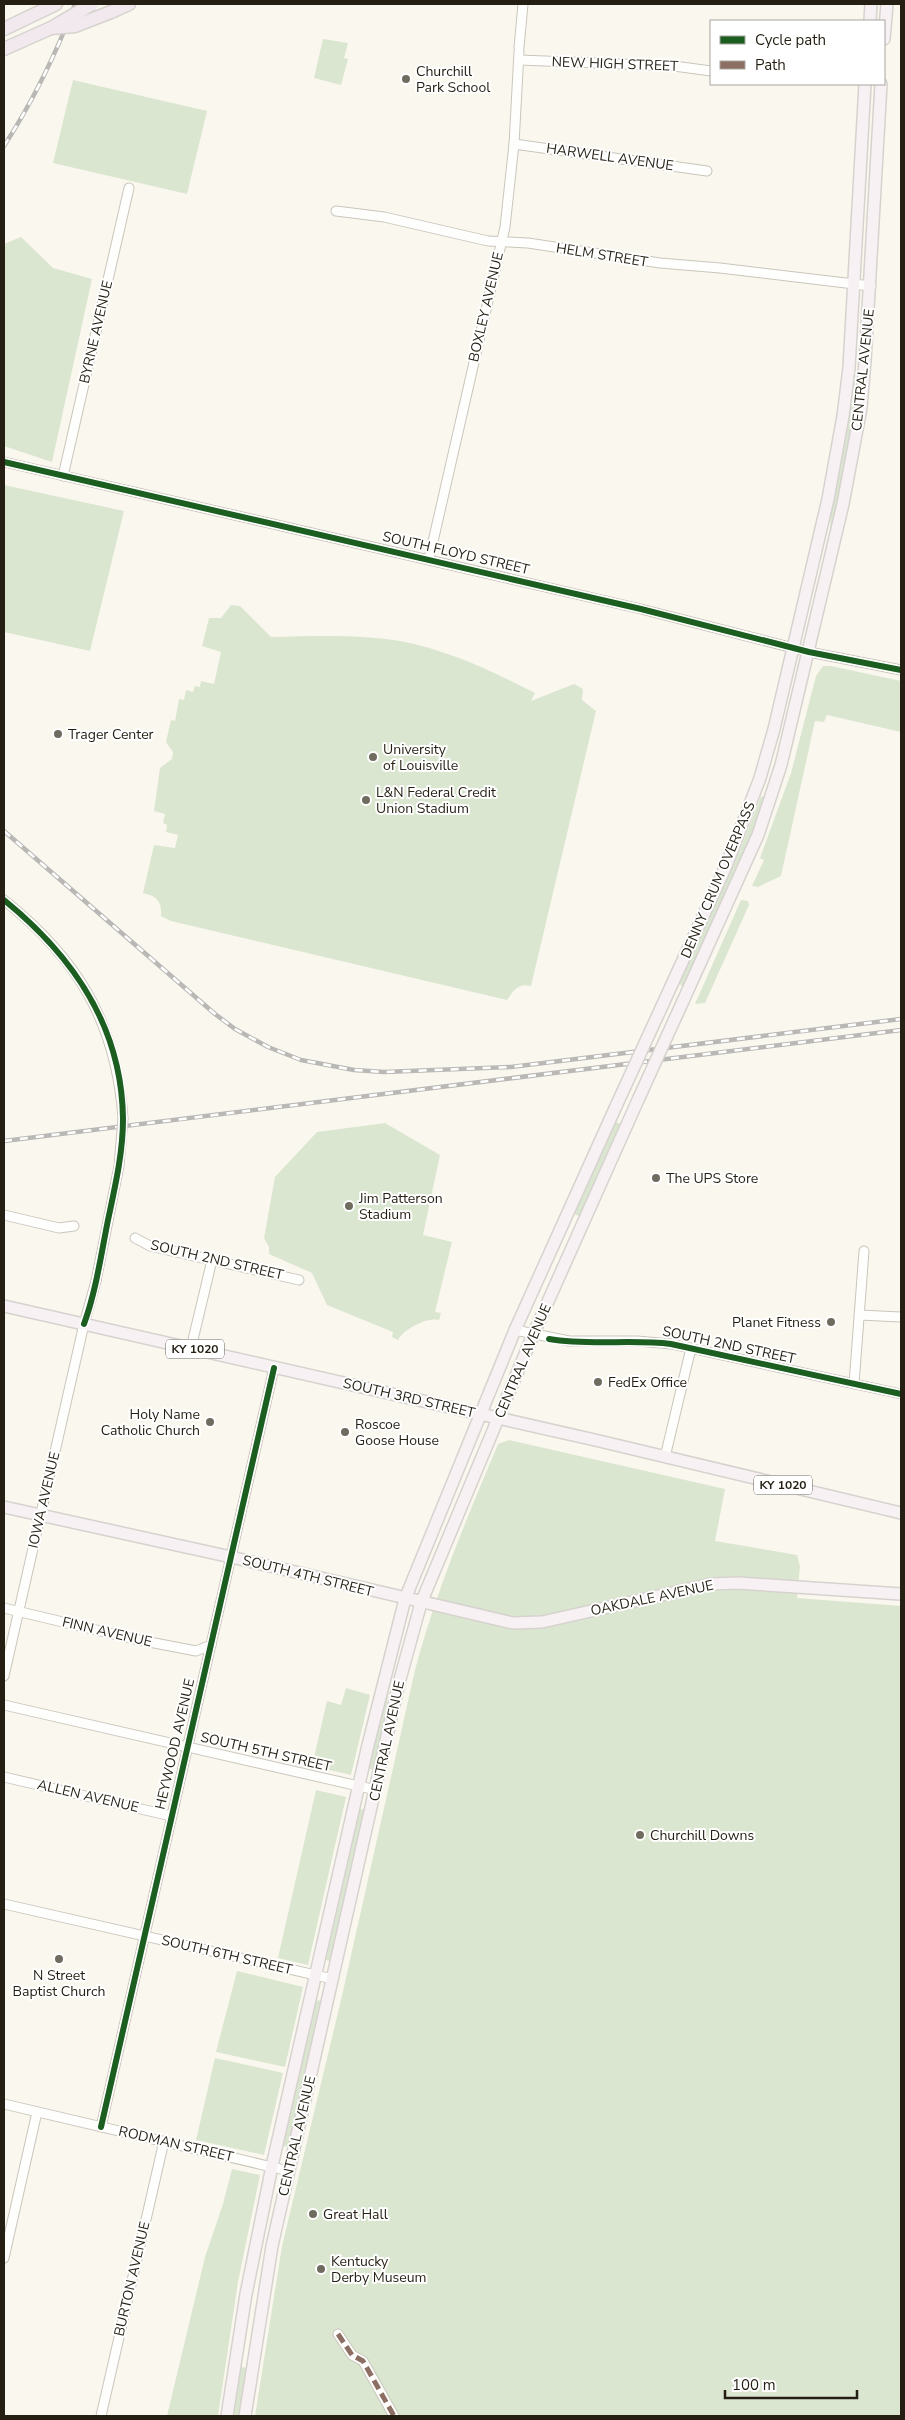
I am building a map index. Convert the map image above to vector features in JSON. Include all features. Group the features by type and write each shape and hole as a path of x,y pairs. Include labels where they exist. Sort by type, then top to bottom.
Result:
{"highway":[{"path":"4,28 56,4"},
{"path":"4,48 51,28 92,4"},
{"path":"51,28 76,26 129,4"}],"main road":[{"path":"870,20 871,4"},
{"path":"885,27 887,4"},
{"name":"CENTRAL AVENUE","path":"793,647 828,499 843,416 855,285 865,85"},
{"name":"CENTRAL AVENUE","path":"809,652 853,459 861,408 871,286 881,85"},
{"name":"DENNY CRUM OVERPASS","path":"617,1104 726,866 760,778 774,729 793,647"},
{"name":"DENNY CRUM OVERPASS","path":"638,1100 758,835 780,765 809,652"},
{"name":"CENTRAL AVENUE","path":"245,2416 272,2246 399,1683 421,1603 533,1335 638,1100"},
{"name":"CENTRAL AVENUE","path":"227,2416 246,2294 272,2166 358,1786 405,1599 515,1330 617,1104"},
{"name":"SOUTH 3RD STREET","path":"4,1306 498,1418 901,1513"},
{"name":"SOUTH 4TH STREET","path":"4,1507 231,1557 421,1603 524,1624"},
{"name":"OAKDALE AVENUE","path":"524,1624 542,1622 711,1584 738,1583 901,1594"}],"street":[{"name":"BOXLEY AVENUE","path":"429,559 506,215 514,144 523,4"},
{"name":"NEW HIGH STREET","path":"519,53 710,71"},
{"name":"HARWELL AVENUE","path":"514,144 706,171"},
{"name":"BYRNE AVENUE","path":"63,476 128,188"},
{"name":"HELM STREET","path":"336,211 384,218 469,237 501,242 528,243 660,263 720,268 871,286"},
{"name":"SOUTH FLOYD STREET","path":"4,462 641,608 809,652 901,670"},
{"name":"IOWA AVENUE","path":"4,900 24,916 60,952 83,984 100,1016 115,1060 123,1118 121,1150 96,1281 84,1324 4,1676"},
{"path":"4,1215 59,1228 74,1226"},
{"name":"SOUTH 2ND STREET","path":"135,1238 150,1246 299,1280"},
{"path":"854,1384 864,1251"},
{"path":"191,1348 212,1260"},
{"path":"859,1315 901,1318"},
{"name":"SOUTH 2ND STREET","path":"515,1330 568,1342 637,1341 691,1348 901,1394"},
{"path":"665,1457 691,1348"},
{"name":"HEYWOOD AVENUE","path":"101,2126 274,1368"},
{"name":"FINN AVENUE","path":"4,1608 134,1639 196,1651 211,1645"},
{"name":"SOUTH 5TH STREET","path":"4,1705 376,1790"},
{"name":"ALLEN AVENUE","path":"4,1777 171,1816"},
{"name":"SOUTH 6TH STREET","path":"4,1904 333,1980"},
{"name":"RODMAN STREET","path":"4,2104 289,2171"},
{"path":"4,2258 37,2112"},
{"name":"BURTON AVENUE","path":"101,2416 164,2141"},
{"path":"338,2334 352,2355 362,2361 394,2416"}],"green space":[{"path":"323,39 348,43 344,58 348,59 341,85 314,78"},
{"path":"73,80 207,111 187,194 53,163"},
{"path":"21,237 53,268 92,279 52,462 4,446 4,244"},
{"path":"856,363 852,433 829,542 831,512 847,432"},
{"path":"4,485 124,511 90,651 4,632"},
{"name":"L&N Federal Credit Union Stadium","path":"231,605 240,606 271,637 368,637 400,641 435,650 486,669 535,693 531,701 574,684 583,689 582,700 596,711 531,986 520,986 514,990 507,1000 171,921 161,916 161,907 158,900 143,893 154,845 175,848 178,835 166,832 167,825 163,823 165,814 154,811 160,768 172,759 173,752 166,742 171,720 175,721 179,699 184,700 186,690 193,692 195,686 200,687 201,681 214,684 221,652 202,646 209,618 221,618"},
{"path":"823,666 831,666 901,681 901,732 827,715 824,722 815,721 781,876 758,887 752,886 764,860 760,858 791,773 816,676"},
{"path":"761,796 765,798 750,839 684,987 679,984 740,850"},
{"path":"741,900 748,901 749,905 705,1003 695,1004"},
{"path":"616,1122 621,1124 579,1216 574,1214"},
{"name":"Jim Patterson Stadium","path":"385,1123 440,1155 423,1235 452,1242 435,1312 441,1313 439,1320 422,1322 405,1332 398,1340 392,1337 393,1332 327,1305 312,1273 269,1254 269,1247 264,1238 275,1177 317,1132"},
{"name":"Churchill Downs","path":"509,1440 725,1489 715,1541 797,1555 800,1566 797,1598 901,1606 901,2416 255,2416 282,2246 341,2000 415,1670 432,1612 474,1500 498,1444"},
{"path":"390,1680 375,1770 369,1769"},
{"path":"346,1688 370,1695 351,1775 312,1766 327,1701 341,1705"},
{"path":"316,1790 346,1797 308,1965 278,1958"},
{"path":"360,1809 366,1810 331,1961 326,1960"},
{"path":"237,1971 303,1987 285,2067 216,2052"},
{"path":"316,2000 322,2001 288,2147 283,2146"},
{"path":"215,2058 283,2073 264,2155 196,2140"},
{"path":"232,2169 260,2175 238,2282 218,2416 167,2416 205,2257 223,2204"},
{"path":"241,2367 247,2368 240,2416 234,2416"}],"railway":[{"path":"4,146 25,112 43,77 75,4"},
{"path":"4,831 215,1014 235,1029 268,1047 301,1060 354,1070 384,1072 511,1067 901,1019"},
{"path":"4,1141 901,1030"}],"marked path":[{"path":"338,2334 352,2355 363,2361 394,2416"}],"cycle path":[{"path":"4,462 641,609 809,652 901,670"},
{"path":"4,900 52,945 72,969 89,996 103,1024 114,1053 120,1085 123,1132 116,1183 98,1273 84,1324"},
{"path":"549,1339 580,1342 671,1344 901,1394"},
{"path":"101,2127 274,1368"}],"place":[{"name":"Churchill Park School","path":"406,79"},
{"name":"Trager Center","path":"58,734"},
{"name":"University of Louisville","path":"373,757"},
{"name":"L&N Federal Credit Union Stadium","path":"366,800"},
{"name":"The UPS Store","path":"656,1178"},
{"name":"Jim Patterson Stadium","path":"349,1206"},
{"name":"Planet Fitness","path":"831,1322"},
{"name":"FedEx Office","path":"598,1382"},
{"name":"Holy Name Catholic Church","path":"210,1422"},
{"name":"Roscoe Goose House","path":"345,1432"},
{"name":"Churchill Downs","path":"640,1835"},
{"name":"N Street Baptist Church","path":"59,1959"},
{"name":"Great Hall","path":"313,2214"},
{"name":"Kentucky Derby Museum","path":"321,2269"}]}
